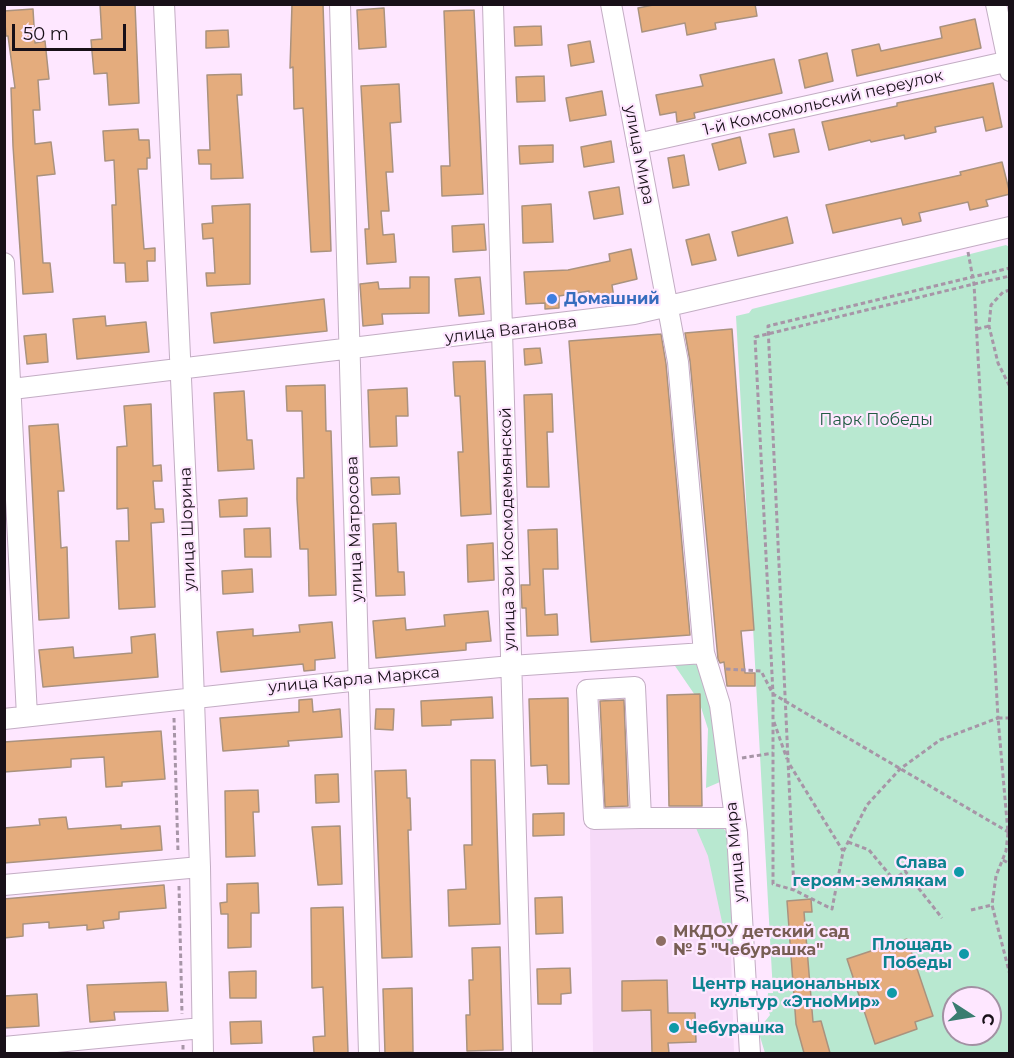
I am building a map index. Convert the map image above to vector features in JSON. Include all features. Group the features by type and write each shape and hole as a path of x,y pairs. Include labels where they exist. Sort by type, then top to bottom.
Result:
{"street":[{"name":"улица Шорина","path":"164,4 182,369 200,867 203,1053"},
{"name":"улица Матросова","path":"340,4 369,1053"},
{"name":"улица Зои Космодемьянской","path":"493,4 522,1053"},
{"name":"улица Мира","path":"611,4 678,362 707,660 720,705 735,818 750,1053"},
{"path":"996,4 1009,65"},
{"name":"1-й Комсомольский переулок","path":"637,144 1009,65"},
{"name":"улица Ваганова","path":"9,390 503,332 634,314 1010,227"},
{"path":"4,263 27,716"},
{"path":"630,658 632,687 635,687 641,818"},
{"name":"улица Карла Маркса","path":"4,718 194,696 511,666 630,658 707,660"},
{"path":"632,687 587,690 594,819 735,818"},
{"path":"4,885 200,867"},
{"path":"4,1047 202,1028"}],"path":[{"path":"966,237 974,284 998,718 1009,833 1003,860 996,876 992,905 1010,975"},
{"path":"794,890 776,455 768,326 1010,268"},
{"path":"1010,276 755,337 772,694 773,884 794,890 832,909 843,852 867,805 900,769 940,740 998,718 1010,718"},
{"path":"1010,290 1003,292 991,305 989,326 998,363 1010,387"},
{"path":"977,329 989,326"},
{"path":"707,660 761,671 772,694 1009,833"},
{"path":"772,718 789,762 843,852"},
{"path":"727,760 773,753"},
{"path":"848,842 869,850 894,880 905,872 942,918"},
{"path":"1003,860 1010,864"},
{"path":"971,910 992,905"}],"shaded area":[{"name":"МКДОУ детский сад № 5 \"Чебурашка\"","path":"727,823 734,1053 593,1053 590,828"}],"green space":[{"name":"Парк Победы","path":"1006,245 1009,247 1009,1053 765,1053 758,1030 770,1015 767,1006 768,993 773,993 736,316 749,313 752,309"},
{"path":"686,659 707,671 726,761 720,782 706,788 708,729 699,701 673,663"},
{"path":"712,818 730,835 736,956 725,936 708,856 693,821"}],"building":[{"path":"100,4 135,4 139,103 109,105 107,73 94,74 91,40 102,39"},
{"path":"292,4 323,4 331,251 311,252 303,108 294,109 293,67 290,68"},
{"path":"658,4 755,4 757,16 715,23 716,29 687,35 685,23 642,32 638,8"},
{"path":"384,8 386,47 359,49 357,10"},
{"path":"33,9 35,43 45,41 49,79 38,80 40,110 33,110 35,144 51,142 55,174 37,176 43,263 50,263 53,292 23,294 13,146 11,88 15,88 4,11"},
{"path":"474,10 483,194 442,196 441,166 450,166 444,11"},
{"path":"975,19 981,48 857,76 852,50 879,44 881,51 942,38 940,27"},
{"path":"541,26 542,45 515,46 514,27"},
{"path":"228,30 229,47 206,48 206,31"},
{"path":"590,41 594,62 571,66 568,45"},
{"path":"827,53 833,81 805,88 799,60"},
{"path":"774,59 782,93 694,113 695,118 677,122 676,112 660,115 656,95 703,86 700,75"},
{"path":"241,74 242,95 237,95 243,178 211,179 211,164 199,164 198,150 210,150 207,75"},
{"path":"544,76 545,101 517,102 516,77"},
{"path":"993,83 1002,127 986,131 983,117 935,127 936,132 905,139 904,135 829,150 822,122 897,106 897,103"},
{"path":"399,84 401,122 390,123 393,172 386,172 389,211 381,211 383,235 394,234 396,262 367,264 365,229 369,229 361,86"},
{"path":"602,91 606,115 570,121 566,98"},
{"path":"138,129 139,140 149,140 150,158 147,158 147,169 138,169 144,249 155,248 155,261 147,261 148,281 126,282 125,263 114,263 112,205 116,205 114,160 105,161 103,131"},
{"path":"794,129 799,152 774,157 769,134"},
{"path":"740,137 746,163 719,170 712,144"},
{"path":"611,141 614,162 584,167 581,147"},
{"path":"553,145 553,162 520,164 519,146"},
{"path":"684,155 689,185 673,188 668,158"},
{"path":"1002,162 1010,194 986,200 988,206 970,210 968,202 919,213 921,221 903,225 901,218 833,233 826,205 961,175 960,172"},
{"path":"619,187 623,214 594,219 589,192"},
{"path":"250,204 250,284 207,286 206,273 215,273 213,238 203,239 202,224 213,223 212,206"},
{"path":"551,204 553,242 523,243 522,206"},
{"path":"787,217 793,243 738,256 732,232"},
{"path":"484,224 486,250 453,252 452,226"},
{"path":"709,234 716,260 692,265 686,240"},
{"path":"631,249 637,279 612,285 614,298 591,302 589,291 559,296 559,308 545,309 545,303 526,304 524,272 568,270 610,261 609,254"},
{"path":"410,277 429,277 429,313 382,314 383,324 363,326 360,284 378,282 379,289 410,288"},
{"path":"480,277 484,314 459,316 455,279"},
{"path":"324,299 327,331 214,343 211,313"},
{"path":"105,316 106,326 146,322 149,352 77,359 73,319"},
{"path":"732,329 754,630 741,631 745,673 755,673 755,686 727,686 724,662 720,663 718,659 690,361 685,333"},
{"path":"46,334 48,362 27,364 24,336"},
{"path":"661,334 666,364 690,635 591,642 569,341"},
{"path":"540,348 542,363 525,365 524,349"},
{"path":"485,361 491,514 461,516 458,452 463,452 460,396 455,396 453,362"},
{"path":"325,385 326,431 331,431 336,595 309,596 308,549 300,549 297,499 297,478 304,478 302,411 287,411 286,386"},
{"path":"407,388 408,416 396,416 397,446 370,447 368,390"},
{"path":"244,391 247,440 252,440 254,469 218,471 214,393"},
{"path":"552,394 553,432 547,432 549,487 527,487 524,395"},
{"path":"151,404 153,466 161,465 162,481 153,481 155,509 163,509 164,522 151,523 155,607 119,609 116,541 129,541 128,508 117,509 117,447 127,446 124,406"},
{"path":"58,424 64,491 58,491 61,548 67,547 69,618 39,620 29,426"},
{"path":"399,477 400,494 372,495 371,478"},
{"path":"247,498 247,516 220,517 219,500"},
{"path":"396,523 398,572 404,572 405,595 376,596 373,524"},
{"path":"270,528 271,557 245,557 244,529"},
{"path":"557,529 558,569 543,569 545,615 557,614 558,635 527,636 526,608 522,608 521,585 530,585 528,530"},
{"path":"493,543 494,580 468,582 467,545"},
{"path":"252,569 253,592 223,594 222,571"},
{"path":"488,611 491,641 466,643 466,650 376,658 373,621 405,618 406,630 445,626 444,615"},
{"path":"332,622 335,658 315,660 315,670 304,671 303,664 221,672 217,632 253,629 253,636 300,632 299,625"},
{"path":"155,634 158,677 43,687 39,650 73,647 74,658 132,653 131,637"},
{"path":"700,694 702,806 669,806 667,695"},
{"path":"492,697 493,718 451,720 451,725 422,726 421,701"},
{"path":"568,698 569,784 548,784 547,765 531,766 529,699"},
{"path":"312,699 313,712 340,709 342,737 288,741 289,746 223,751 220,718 299,712 299,700"},
{"path":"624,700 628,806 605,807 600,701"},
{"path":"376,709 394,709 393,730 375,729"},
{"path":"161,731 165,779 122,782 122,786 106,787 104,757 71,759 71,767 4,772 4,742"},
{"path":"471,760 495,760 500,924 449,926 448,890 466,889 464,845 472,845"},
{"path":"406,770 407,798 410,798 411,830 408,830 412,957 382,958 375,771"},
{"path":"338,774 339,802 316,803 315,775"},
{"path":"258,790 259,812 253,812 255,856 226,857 225,791"},
{"path":"564,813 564,835 533,836 533,814"},
{"path":"66,817 68,829 121,825 121,829 160,826 162,850 4,863 4,828 40,825 39,819"},
{"path":"340,826 342,884 318,885 312,827"},
{"path":"258,883 259,913 251,913 251,947 228,948 228,914 221,914 220,903 227,902 227,884"},
{"path":"164,885 166,908 119,912 119,919 103,921 104,928 87,930 87,925 49,928 49,922 23,924 23,936 4,938 4,899"},
{"path":"562,897 563,933 536,934 535,898"},
{"path":"811,899 812,912 804,912 813,1022 821,1021 830,1053 804,1053 796,1024 787,901"},
{"path":"343,907 348,1053 314,1053 313,1037 325,1036 323,987 312,988 311,908"},
{"name":"Центр национальных культур «ЭтноМир»","path":"907,939 933,1016 915,1022 917,1029 875,1044 847,959"},
{"path":"500,947 503,1050 467,1051 466,1015 470,1015 469,980 473,980 472,948"},
{"path":"570,968 571,993 561,994 561,1004 538,1004 537,969"},
{"path":"256,971 256,998 230,998 229,972"},
{"name":"Чебурашка","path":"667,980 668,1013 695,1013 696,1042 668,1043 669,1053 652,1053 651,1010 622,1011 622,981"},
{"path":"166,982 168,1011 114,1012 115,1020 90,1022 87,985"},
{"path":"412,988 413,1052 385,1053 383,989"},
{"path":"37,994 39,1026 4,1028 4,996"},
{"path":"261,1021 262,1043 231,1044 230,1022"}],"place":[{"name":"Домашний","path":"552,299"},
{"name":"Слава героям-землякам","path":"959,872"},
{"name":"МКДОУ детский сад № 5 \"Чебурашка\"","path":"661,941"},
{"name":"Площадь Победы","path":"964,954"},
{"name":"Центр национальных культур «ЭтноМир»","path":"892,993"},
{"name":"Чебурашка","path":"674,1028"}]}
